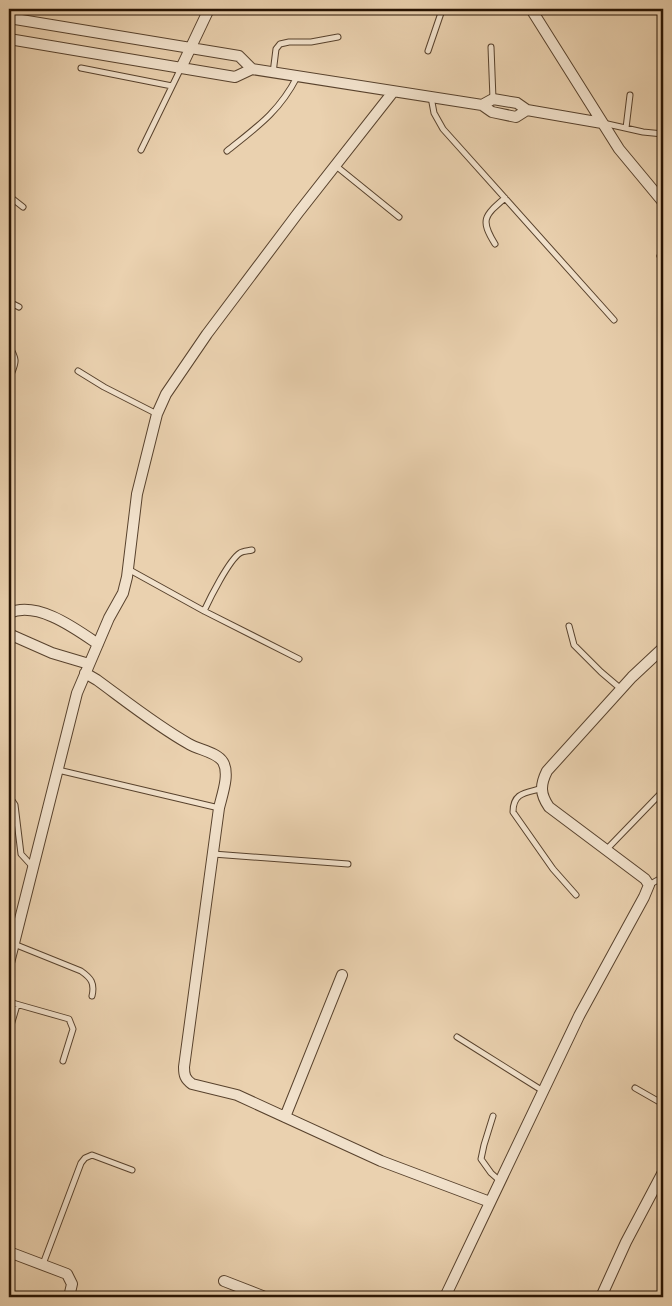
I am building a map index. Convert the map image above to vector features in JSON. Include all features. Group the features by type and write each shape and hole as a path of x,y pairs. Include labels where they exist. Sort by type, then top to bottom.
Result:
{"street":[{"path":"181,68 209,9"},
{"path":"531,9 631,166 663,202"},
{"path":"9,18 239,56 252,69 482,105 492,112 516,117 527,110"},
{"path":"9,38 235,78 252,69"},
{"path":"9,964 32,866 77,693 122,593 128,569 137,494 158,414 171,386 207,334 335,165 394,92"},
{"path":"482,105 493,99 518,103 527,110 602,123"},
{"path":"9,613 26,610 54,617 73,626 98,644"},
{"path":"9,634 87,669 97,680 171,734 222,760 224,764 226,774 219,808 184,1067 184,1075 187,1080 192,1084 237,1095 381,1161 490,1202"},
{"path":"445,1297 579,1016 649,885 645,879 549,808 540,789 542,780 547,771 621,689 663,648"},
{"path":"285,1117 342,975"},
{"path":"601,1297 626,1242 663,1172"},
{"path":"9,1252 67,1274 72,1284 69,1297"},
{"path":"224,1281 265,1297"}],"lane":[{"path":"428,52 444,9"},
{"path":"273,73 276,49 280,44 311,42 338,37"},
{"path":"491,47 492,112"},
{"path":"81,68 172,86"},
{"path":"141,150 181,68"},
{"path":"227,151 277,109 290,92 297,77"},
{"path":"626,128 630,95"},
{"path":"431,97 434,113 442,129 614,320"},
{"path":"602,123 663,134"},
{"path":"335,165 399,217"},
{"path":"9,196 23,207"},
{"path":"495,244 486,229 486,220 488,212 505,198"},
{"path":"9,302 19,307"},
{"path":"9,346 15,355 16,361 9,380"},
{"path":"78,371 104,387 158,414"},
{"path":"204,611 214,591 234,560 241,552 252,550"},
{"path":"128,569 204,611 299,659"},
{"path":"660,576 663,583"},
{"path":"569,626 574,645 621,689"},
{"path":"58,770 219,808"},
{"path":"540,789 516,798 513,803 513,812 553,869 576,895"},
{"path":"606,850 663,791"},
{"path":"9,796 14,805 21,854 32,866"},
{"path":"213,854 348,864"},
{"path":"649,885 663,877"},
{"path":"14,943 81,970 90,977 94,986 92,996"},
{"path":"9,1002 69,1019 73,1029 64,1061"},
{"path":"9,1032 17,1005"},
{"path":"457,1037 543,1091"},
{"path":"634,1088 663,1104"},
{"path":"493,1116 481,1159 491,1173 500,1181"},
{"path":"43,1264 81,1163 85,1158 92,1155 132,1170"}]}
